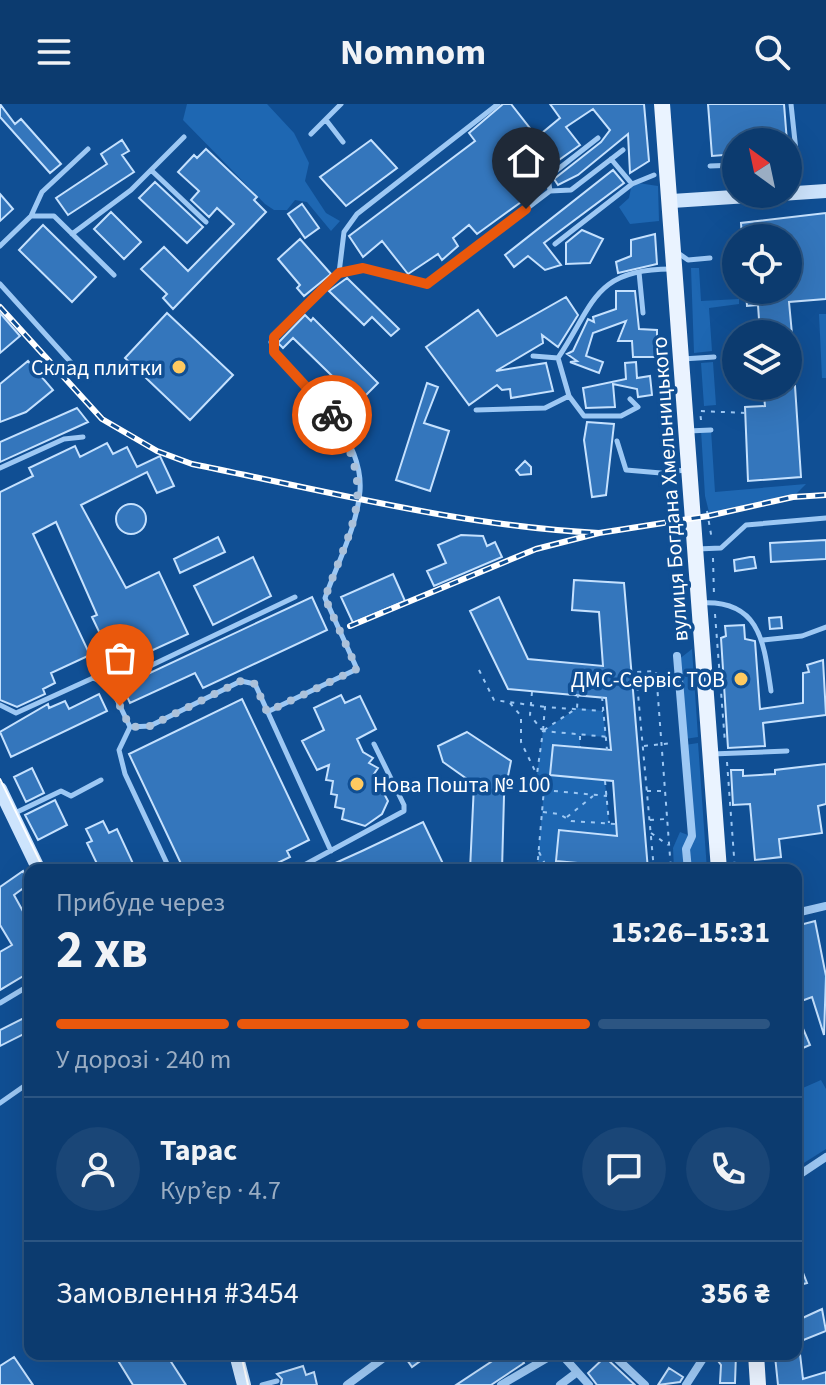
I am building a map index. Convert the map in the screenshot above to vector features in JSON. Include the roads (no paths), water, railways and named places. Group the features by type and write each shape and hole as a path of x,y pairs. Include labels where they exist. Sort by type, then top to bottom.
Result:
{"main road":[{"name":"вулиця Богдана Хмельницького","path":"662,104 672,201 681,359 694,431 690,469 705,549 718,755 719,864"},
{"path":"802,192 826,191"},
{"path":"672,201 722,198"},
{"path":"0,789 36,864"},
{"path":"238,1360 244,1385"},
{"path":"756,1360 758,1385"}],"street":[{"path":"677,656 692,836 686,849 687,864"},
{"path":"802,912 825,908"},
{"path":"802,1173 826,1157"},
{"path":"347,1385 381,1360"},
{"path":"501,1385 544,1360"},
{"path":"566,1360 589,1385"},
{"path":"618,1360 645,1385"},
{"path":"686,1385 702,1360"},
{"path":"560,1385 576,1373"}],"lane":[{"path":"311,134 341,104"},
{"path":"339,273 344,232 357,214 498,104"},
{"path":"791,104 794,128"},
{"path":"326,120 343,142"},
{"path":"72,234 131,190 184,137"},
{"path":"550,191 548,177 598,138"},
{"path":"0,245 31,216 42,192 88,149"},
{"path":"267,712 358,667 325,598 358,505 358,474 348,445 329,409 271,347 274,337 339,273 363,268 427,284 550,191 571,190 623,150"},
{"path":"611,159 632,184"},
{"path":"710,166 722,166"},
{"path":"151,170 206,222"},
{"path":"555,244 632,184 654,175"},
{"path":"31,216 54,216 114,275"},
{"path":"675,250 688,260 710,258"},
{"path":"630,399 638,407 621,416 584,416 569,396 558,358 592,298 613,280 639,272 676,269"},
{"path":"639,272 643,313"},
{"path":"0,284 75,367"},
{"path":"533,356 558,358"},
{"path":"681,359 714,357"},
{"path":"476,410 545,408 569,396"},
{"path":"694,431 711,430"},
{"path":"0,468 64,439 83,437"},
{"path":"617,441 626,470 661,473 690,469"},
{"path":"705,549 721,548 746,525 826,518"},
{"path":"110,685 295,597"},
{"path":"707,603 738,608 750,618 763,640 771,691"},
{"path":"763,640 802,636 826,627"},
{"path":"0,705 16,713 93,678 110,685 130,727"},
{"path":"130,727 150,726 241,681 255,684 331,851"},
{"path":"130,727 119,750 125,774 167,864"},
{"path":"306,864 404,811 374,744"},
{"path":"718,755 787,751"},
{"path":"12,815 61,791 71,796 101,780"},
{"path":"0,1003 24,989"},
{"path":"0,1103 24,1086"},
{"path":"262,1385 277,1381"}],"tram line":[{"path":"0,779 41,864"},
{"path":"242,1360 248,1385"}],"railway":[{"path":"0,307 102,419 157,451 192,464 394,506 496,523 599,533"},
{"path":"350,626 536,549 599,533 708,516 793,497 826,495"}],"place":[{"name":"Склад плитки","path":"179,367"},
{"name":"ДМС-Сервіс ТОВ","path":"741,679"},
{"name":"Нова Пошта № 100","path":"357,784"}]}
